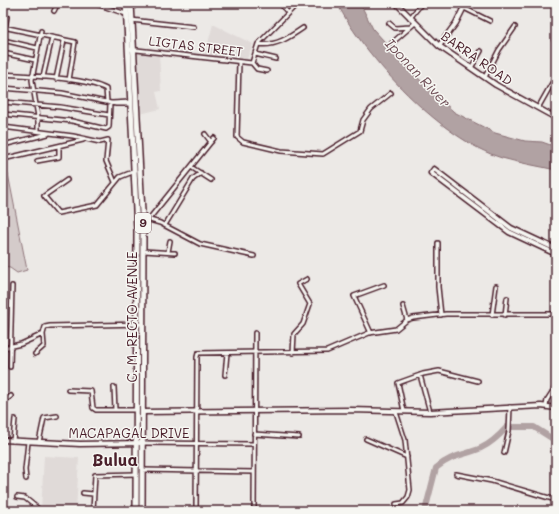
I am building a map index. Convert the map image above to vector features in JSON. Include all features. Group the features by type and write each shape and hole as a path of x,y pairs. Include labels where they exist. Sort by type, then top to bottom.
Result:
{"highway":[{"name":"C. M. RECTO AVENUE","path":"126,3 130,49 136,170 143,412 136,474 136,511"},
{"name":"C. M. RECTO AVENUE","path":"131,3 130,103 136,170 146,218 137,410 143,470 142,511"}],"street":[{"path":"54,12 58,3"},
{"path":"94,3 126,14"},
{"path":"280,3 288,13"},
{"name":"LIGTAS STREET","path":"130,49 252,63 258,44 298,3"},
{"name":"BARRA ROAD","path":"396,3 439,46 516,97 556,118"},
{"path":"410,18 422,3"},
{"path":"456,3 490,21"},
{"path":"439,46 456,24 466,3"},
{"path":"3,15 7,18 4,28 76,44 69,80"},
{"path":"131,20 194,27"},
{"path":"392,43 415,23"},
{"path":"389,24 395,28 410,27"},
{"path":"485,77 499,50 515,27"},
{"path":"258,44 274,43 303,28"},
{"path":"38,131 36,104 32,91 32,76 41,31"},
{"path":"43,77 52,38"},
{"path":"3,40 37,48"},
{"path":"56,79 64,41"},
{"path":"471,68 481,51"},
{"path":"3,53 35,60"},
{"path":"255,54 276,59"},
{"path":"239,62 237,137 243,142 282,151 319,154 328,151 360,131 363,120 371,109 391,93"},
{"path":"252,63 255,67 267,71"},
{"path":"3,74 69,80 105,88 109,102 109,115 108,128 106,129 77,122 3,114"},
{"path":"538,108 556,76"},
{"path":"3,88 69,94 109,102 130,103"},
{"path":"3,102 36,104 109,115"},
{"path":"3,127 38,131 100,142 108,140 106,161 115,182"},
{"path":"3,145 50,133"},
{"path":"205,134 211,142"},
{"path":"214,138 191,167 146,218 165,225 200,244 254,256"},
{"path":"3,159 84,140"},
{"path":"37,161 59,157 59,147"},
{"path":"191,167 211,180"},
{"path":"67,180 44,196 58,213 97,205 115,182 123,175 136,170"},
{"path":"556,249 511,228 432,171 509,232 556,254"},
{"path":"165,225 193,178 201,173"},
{"path":"168,252 170,241"},
{"path":"438,243 438,281 441,315"},
{"path":"144,251 175,253"},
{"path":"293,353 294,334 303,324 309,309 309,302 298,284 307,279"},
{"path":"371,333 354,296 384,285"},
{"path":"10,367 12,286"},
{"path":"492,314 496,286"},
{"path":"505,315 507,298"},
{"path":"403,306 407,320"},
{"path":"196,511 197,355 328,351 371,333 396,329 407,320 413,318 441,315 556,314"},
{"path":"35,354 44,346 42,334 45,327 140,324"},
{"path":"254,511 255,332"},
{"path":"3,348 31,340 42,334"},
{"path":"225,375 227,353"},
{"path":"404,412 398,383 420,375 439,371 478,381"},
{"path":"420,375 430,412"},
{"path":"546,406 547,400 556,386"},
{"path":"114,387 115,410"},
{"path":"68,390 91,390 94,410 137,410"},
{"path":"3,402 11,396"},
{"path":"143,412 351,410 430,412 510,407 546,406 556,408"},
{"path":"504,453 509,431 510,407"},
{"path":"396,412 405,440 410,490 404,503 396,504"},
{"path":"39,442 44,418 57,416"},
{"path":"13,441 15,419"},
{"path":"254,434 299,437"},
{"path":"366,439 407,457"},
{"name":"MACAPAGAL DRIVE","path":"3,440 28,442 254,444"},
{"path":"26,479 25,470 28,442"},
{"path":"143,470 254,472"},
{"path":"93,510 95,475 136,474"},
{"path":"456,474 492,481 556,500"},
{"path":"83,493 93,494"},
{"path":"17,497 25,498 41,511"},
{"path":"408,497 413,499"}],"shaded area":[{"path":"337,3 360,3 373,29 417,77 454,112 495,133 525,141 542,142 556,147 556,170 502,158 479,148 455,134 431,116 386,71 366,48"},
{"path":"213,24 253,44 246,61 205,55"},
{"path":"139,51 159,53 161,91 156,92 160,109 140,114 136,53"},
{"path":"3,174 8,174 27,270 17,273 10,268 3,267"},
{"path":"44,456 79,458 76,511 41,510"}],"waterway":[{"path":"425,511 436,468 448,460 485,446 495,439 507,427 534,427 556,441"}],"district":[{"name":"Bulua","path":"115,460"}],"water label":[{"name":"Iponan River","path":"418,73"}]}
